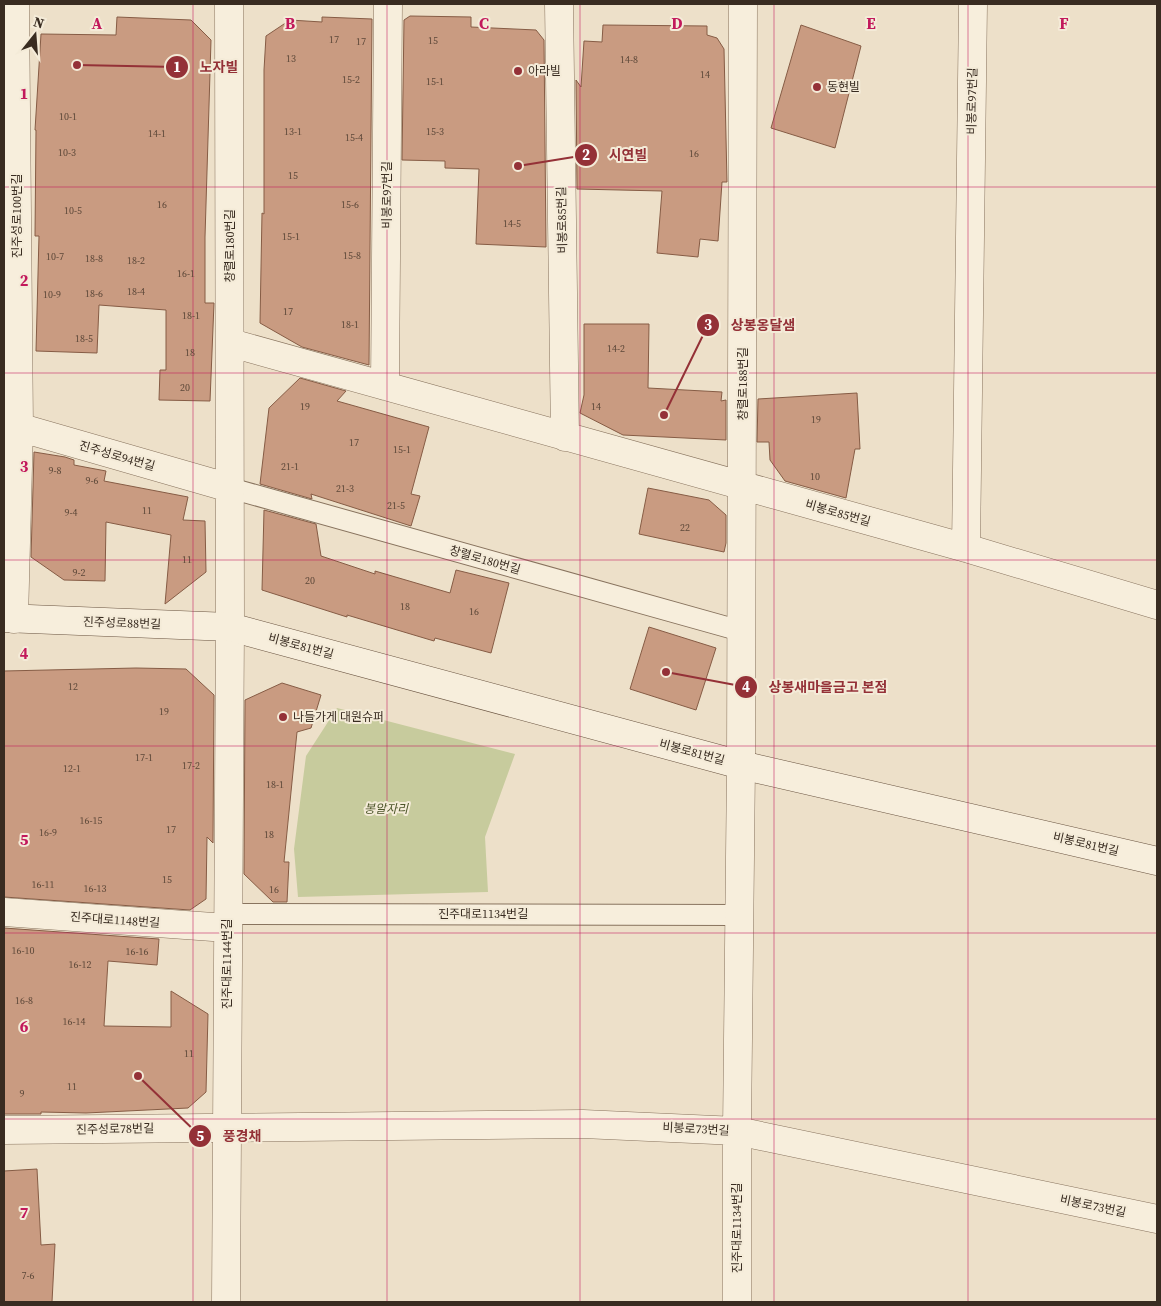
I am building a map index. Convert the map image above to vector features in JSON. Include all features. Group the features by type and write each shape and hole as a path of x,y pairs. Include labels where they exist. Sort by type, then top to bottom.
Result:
{"street":[{"name":"진주성로100번길","path":"11,426 15,4"},
{"name":"창렬로180번길","path":"229,4 230,626"},
{"name":"비봉로97번길","path":"385,386 388,4"},
{"name":"비봉로85번길","path":"559,4 565,437"},
{"name":"창렬로188번길","path":"741,765 743,4"},
{"name":"비봉로97번길","path":"966,548 973,4"},
{"name":"비봉로85번길","path":"231,343 966,548 1157,605"},
{"name":"진주성로94번길","path":"11,426 230,488"},
{"name":"진주성로88번길","path":"11,426 9,618 230,626"},
{"name":"비봉로81번길","path":"230,626 741,765 1157,861"},
{"name":"진주대로1144번길","path":"226,1302 230,626"},
{"name":"진주대로1134번길","path":"737,1302 741,765"},
{"name":"진주대로1148번길","path":"4,912 227,921"},
{"name":"비봉로73번길","path":"226,1128 583,1124 737,1131 1157,1219"},
{"name":"진주성로78번길","path":"4,1130 226,1128"}],"lane":[{"name":"창렬로180번길","path":"230,488 741,631"},
{"name":"진주대로1134번길","path":"227,921 739,915"}],"green space":[{"name":"봉알자리","path":"337,708 515,754 485,837 488,892 298,897 294,849 306,756"}],"building":[{"path":"410,16 471,17 471,27 536,30 544,40 546,247 476,244 479,169 445,168 445,161 402,160 404,20"},
{"path":"117,17 191,20 211,40 205,237 205,303 214,303 210,401 159,400 160,370 166,370 166,310 99,305 97,353 36,351 39,236 35,236 35,130 41,34 116,35"},
{"path":"322,17 372,19 369,365 302,347 260,323 262,213 264,214 264,70 266,36 290,20 322,22"},
{"path":"603,25 707,26 707,35 717,38 724,49 727,182 722,182 718,241 700,239 698,257 657,253 662,191 577,189 576,80 581,87 584,41 602,42"},
{"name":"동현빌","path":"801,25 861,46 835,148 771,128"},
{"path":"584,324 649,324 648,388 722,392 721,401 726,400 726,440 623,435 580,413 584,395"},
{"path":"300,378 346,391 337,401 429,427 411,494 420,496 411,526 311,494 312,499 260,484 269,408"},
{"path":"857,393 860,449 855,449 846,498 785,481 770,460 769,442 757,442 758,399"},
{"path":"34,452 65,457 74,460 74,465 106,471 104,481 188,497 183,520 205,521 206,572 165,604 171,535 106,522 105,581 64,580 31,557"},
{"path":"648,488 709,500 726,515 726,543 724,552 639,534"},
{"path":"264,510 316,524 321,556 375,574 375,571 450,593 456,570 509,583 491,653 435,638 434,641 347,615 347,617 262,590"},
{"path":"649,627 716,648 696,710 630,689"},
{"path":"136,668 186,669 214,695 213,843 207,837 206,899 190,910 4,897 4,671"},
{"path":"282,683 321,695 311,728 297,732 284,862 289,862 287,902 273,902 244,874 245,700"},
{"path":"4,928 159,939 157,965 108,961 104,1026 171,1027 171,991 208,1014 206,1092 188,1108 86,1113 41,1112 41,1114 4,1114"},
{"path":"37,1169 41,1245 55,1244 52,1302 4,1302 4,1171"}],"place":[{"name":"노자빌","path":"77,65"},
{"name":"아라빌","path":"518,71"},
{"name":"동현빌","path":"817,87"},
{"name":"시연빌","path":"518,166"},
{"name":"상봉옹달샘","path":"664,415"},
{"name":"상봉새마을금고 본점","path":"666,672"},
{"name":"나들가게 대원슈퍼","path":"283,717"},
{"name":"풍경채","path":"138,1076"}]}
